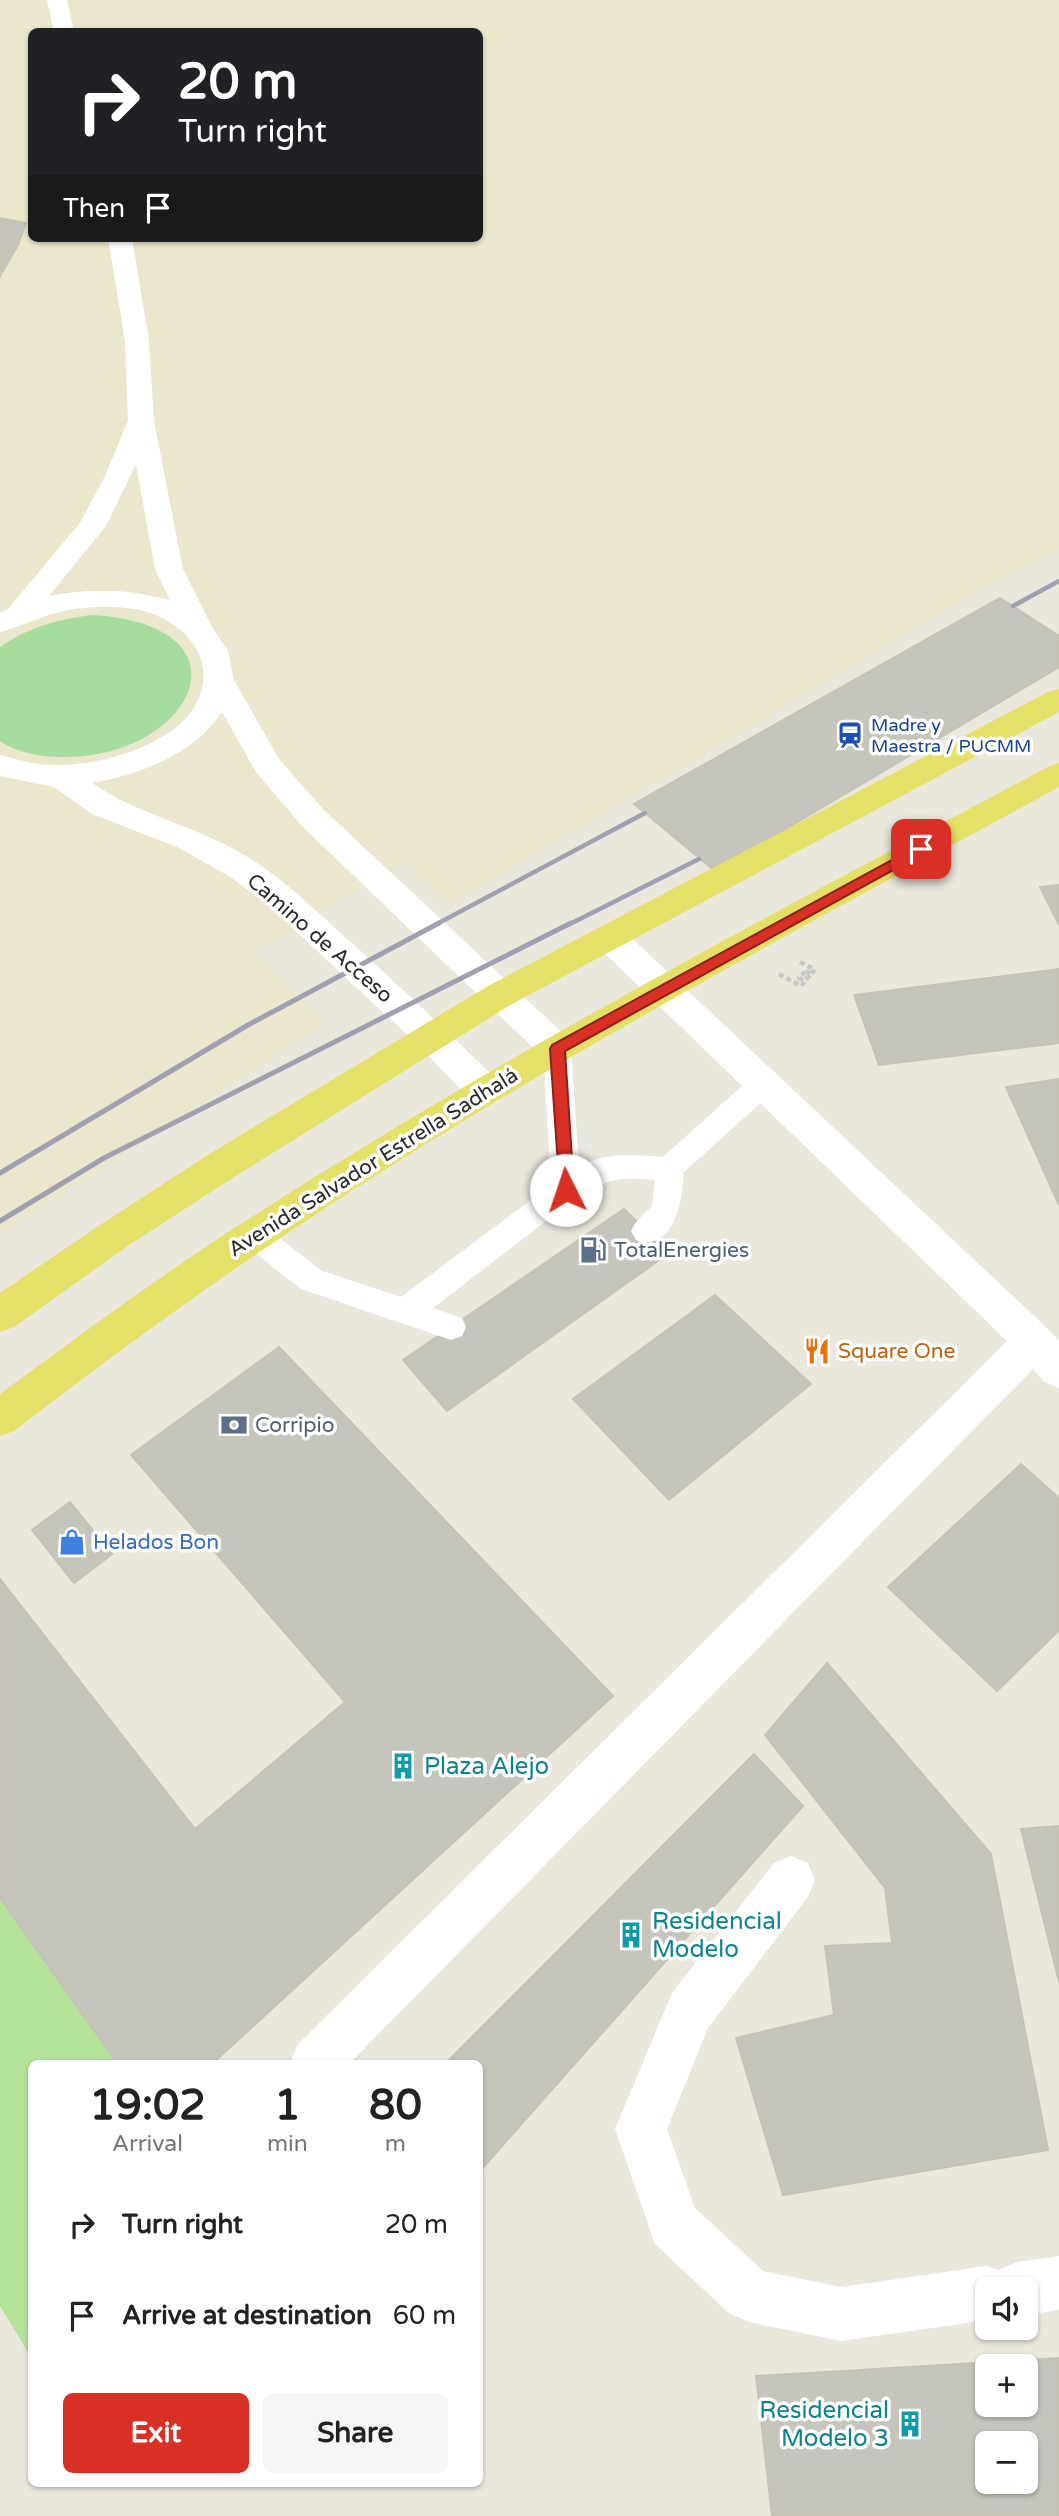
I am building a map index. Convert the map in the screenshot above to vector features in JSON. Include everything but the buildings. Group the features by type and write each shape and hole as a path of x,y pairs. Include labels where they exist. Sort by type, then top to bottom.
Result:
{"main road":[{"path":"0,1315 113,1236 500,995 1059,699"},
{"name":"Avenida Salvador Estrella Sadhalá","path":"0,1418 167,1292 485,1091 664,989 1059,774"}],"street":[{"path":"57,0 63,28"},
{"path":"0,765 37,774 61,776 107,771 150,757 186,735 209,708 219,680 218,661 211,644 198,629 169,569 141,421 137,341 121,242"},
{"path":"9,618 92,526 117,478 141,421"},
{"path":"9,618 71,600 98,598 137,601 171,612 198,629"},
{"path":"219,680 267,765 313,818 557,1049"},
{"name":"Camino de Acceso","path":"61,776 103,806 188,839 241,868 302,916 485,1091"},
{"path":"318,2060 1046,1356 610,938"},
{"path":"791,1880 690,2011 641,2129 674,2225 749,2295 841,2314 975,2295"},
{"path":"1038,2286 1059,2283"}],"lane":[{"path":"557,1049 566,1190"},
{"path":"404,1312 566,1190 596,1172 628,1166 669,1169 763,1084"},
{"path":"646,1231 661,1219 669,1205 669,1169"},
{"path":"254,1235 312,1280 451,1327"}],"path":[{"path":"801,986 812,974 806,971 799,978 804,981 810,976 815,970"}],"shaded area":[{"path":"0,0 1059,0 1059,551 972,595 450,905 404,864 254,953 325,1024 0,1235"}],"green space":[{"path":"93,615 145,624 176,642 190,665 188,691 173,716 145,737 107,752 46,756 29,754 0,741 0,647 44,625"},
{"path":"0,1898 115,2060 28,2060 28,2352 0,2306"}],"railway":[{"path":"1013,606 1059,581"},
{"path":"435,925 645,813"},
{"path":"568,925 699,859"},
{"path":"0,1173 248,1025 439,923"},
{"path":"0,1221 104,1158 571,923"}],"place":[{"name":"Madre y Maestra / PUCMM","path":"850,735"},
{"name":"TotalEnergies","path":"593,1250"},
{"name":"Square One","path":"817,1351"},
{"name":"Corripio","path":"234,1425"},
{"name":"Helados Bon","path":"72,1542"},
{"name":"Plaza Alejo","path":"403,1766"},
{"name":"Residencial Modelo","path":"631,1935"},
{"name":"Residencial Modelo 3","path":"910,2424"}],"route":[{"path":"566,1190 557,1049 921,849"}]}
